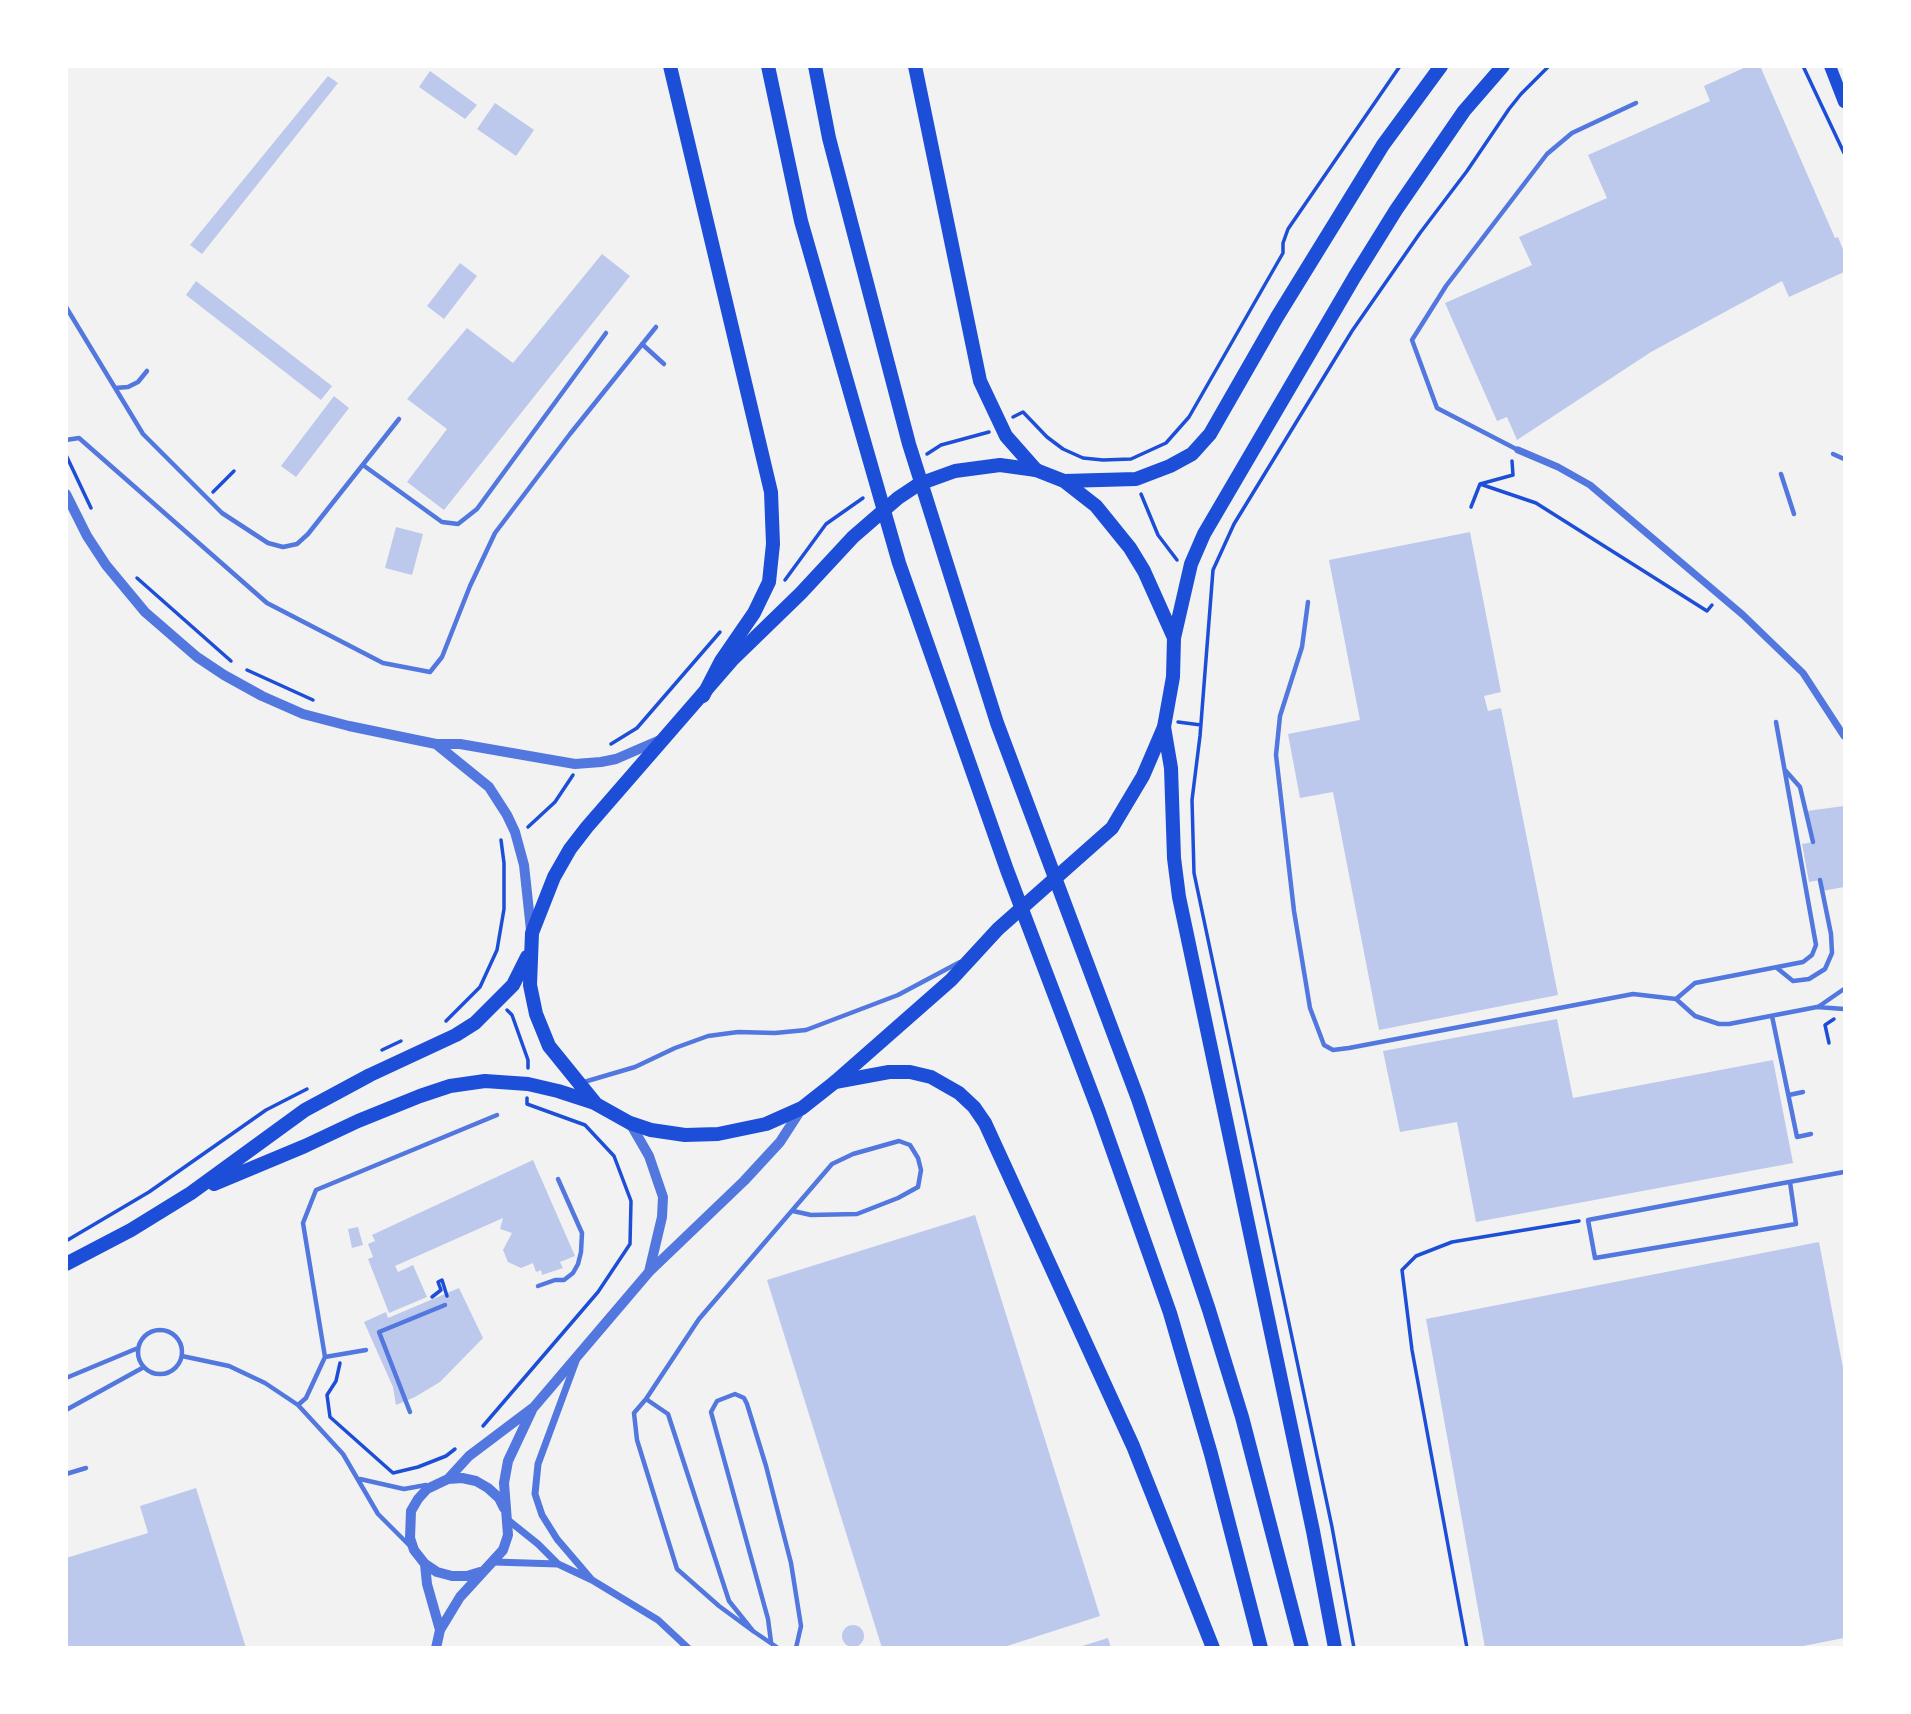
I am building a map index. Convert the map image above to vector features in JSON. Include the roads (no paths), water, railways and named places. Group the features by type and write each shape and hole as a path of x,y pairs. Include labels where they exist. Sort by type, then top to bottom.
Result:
{"main road":[{"path":"670,66 771,492 773,544 769,582 703,696"},
{"path":"768,66 801,221 899,563 1007,870 1100,1112 1170,1313 1211,1454 1261,1647"},
{"path":"815,66 829,138 909,444 997,723 1138,1100 1209,1310 1242,1417 1302,1647"},
{"path":"915,66 980,381 1006,436 1037,470"},
{"path":"1064,481 1136,479 1192,454 1210,434 1277,317 1383,145 1441,66"},
{"path":"191,1193 358,1121 450,1086 485,1081 528,1084 596,1104 630,1123 673,1134 718,1134 766,1124 802,1108 835,1082 951,980 970,957 1112,828 1143,776 1165,724 1173,677 1174,638 1194,554 1217,510 1396,210 1464,111 1503,66"},
{"path":"1830,66 1844,102"},
{"path":"596,1104 549,1046 536,1014 530,985 529,953 532,933 554,877 587,827 733,659 801,593 853,537 898,498 919,484 955,471 1000,465 1037,470 1064,481 1096,506 1130,548 1144,571 1174,638"},
{"path":"1165,724 1171,768 1174,858 1179,897 1335,1647"},
{"path":"66,1264 131,1230 191,1193 305,1110 475,1023 513,985 529,953"},
{"path":"835,1082 889,1072 920,1075 946,1084 959,1093 974,1107 985,1123 1133,1446 1213,1647"}],"street":[{"path":"1518,450 1559,467 1591,485 1743,615 1798,667 1814,686 1844,733"},
{"path":"66,494 87,536 145,612 197,657 262,696 303,713 349,726 436,744 460,744 583,764 616,759 666,738"},
{"path":"436,744 489,788 507,815 515,832 524,865 532,933"},
{"path":"482,1571 467,1576 452,1576 425,1564 414,1550 410,1538 411,1511 418,1499 427,1489 443,1480 469,1456 534,1406 649,1272 744,1181 780,1142 802,1108"},
{"path":"630,1123 649,1156 663,1197 662,1217 649,1272"},
{"path":"579,1354 541,1453 534,1486 537,1503 548,1525 592,1580"},
{"path":"436,1647 440,1630 460,1597 503,1550 508,1535 504,1483 508,1461 534,1406"},
{"path":"443,1480 462,1478 476,1481 494,1493 506,1515 558,1564 592,1580 657,1620 688,1647"},
{"path":"494,1562 558,1564"},
{"path":"425,1564 427,1584 440,1630"}],"lane":[{"path":"1518,450 1437,408 1412,340 1446,286 1547,154 1573,133 1636,103"},
{"path":"66,307 143,434 222,513 255,536 283,547 297,544 308,534 399,419"},
{"path":"66,440 79,438 267,603 383,663 430,672 442,657 470,586 495,533 656,327"},
{"path":"363,465 442,522 458,524 477,509 606,333"},
{"path":"642,344 664,364"},
{"path":"115,388 128,387 138,382 147,371"},
{"path":"1833,454 1844,459"},
{"path":"1781,474 1794,514"},
{"path":"1308,602 1302,647 1280,716 1276,755 1294,911 1310,1007 1324,1045 1333,1049 1349,1048 1633,994 1676,999 1695,1016 1719,1024 1817,1007 1844,1009"},
{"path":"1676,999 1695,983 1803,962 1812,955 1816,946 1776,722"},
{"path":"1784,769 1800,787 1812,842"},
{"path":"1776,967 1793,981 1809,979 1825,969 1832,953 1831,934 1819,880"},
{"path":"578,1084 635,1067 708,1036 738,1032 806,1030 898,995 970,957"},
{"path":"1817,1007 1844,989"},
{"path":"1772,1016 1797,1137 1811,1134"},
{"path":"1789,1095 1803,1092"},
{"path":"298,1405 306,1398 325,1357 303,1223 316,1190 497,1115"},
{"path":"778,1647 719,1606 677,1569 637,1440 634,1413 699,1319 832,1164 853,1154 898,1141 911,1145 918,1158 921,1170 918,1187 898,1198 857,1214 811,1215 793,1210"},
{"path":"1790,1182 1796,1224 1595,1258 1588,1220 1790,1182 1844,1172"},
{"path":"538,1286 564,1280 573,1273 581,1252 582,1233 558,1179"},
{"path":"410,1412 379,1332 445,1305"},
{"path":"164,1330 176,1337 182,1349 182,1356 175,1368 163,1374 149,1372 138,1355 138,1348 145,1336 164,1330"},
{"path":"66,1378 138,1348"},
{"path":"325,1357 366,1350"},
{"path":"182,1356 229,1366 265,1383 298,1405 343,1454 378,1514 414,1550"},
{"path":"66,1410 144,1367"},
{"path":"771,1643 768,1619 710,1412 717,1401 735,1394 744,1398 747,1405 791,1563 801,1626 796,1647"},
{"path":"646,1399 668,1414 729,1601 753,1630"},
{"path":"66,1474 86,1468"},
{"path":"359,1479 404,1489 443,1480"}]}
